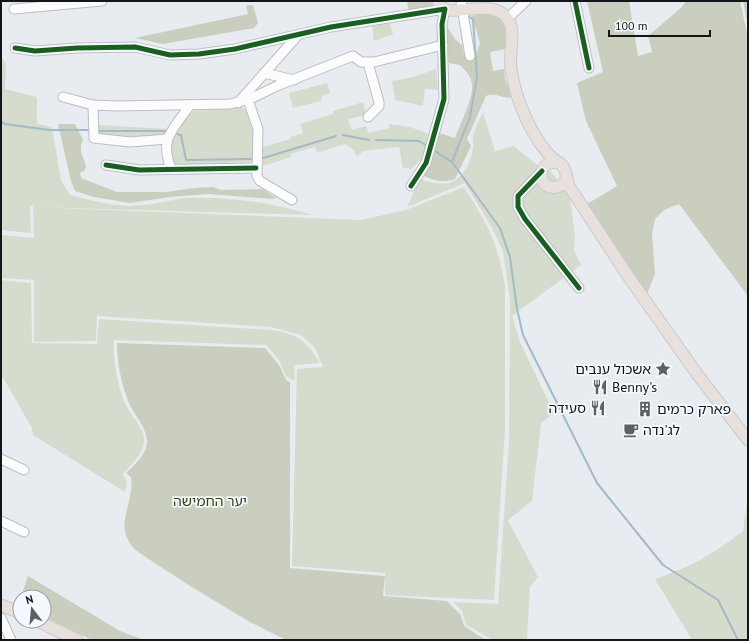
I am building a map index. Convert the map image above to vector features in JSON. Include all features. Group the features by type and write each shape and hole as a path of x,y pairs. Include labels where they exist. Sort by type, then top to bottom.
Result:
{"main road":[{"path":"441,5 493,9 501,12 508,18 511,28 510,55 514,84 525,114 540,143 548,154 565,168 569,186 628,276 697,374 748,440"},
{"path":"540,143 543,155 542,179 551,187 570,196 583,206"},
{"path":"543,169 551,163 559,163"},
{"path":"551,187 563,184 567,176"},
{"path":"1,605 12,610"},
{"path":"52,628 77,640"}],"street":[{"path":"41,1 50,7"},
{"path":"14,9 50,7 102,1"},
{"path":"508,18 526,1"},
{"path":"575,1 589,68"},
{"path":"15,48 35,51 77,48 135,47 170,55 199,54 235,49 331,27 441,5 444,98 426,163 411,186"},
{"path":"462,6 470,56"},
{"path":"238,103 299,34"},
{"path":"63,97 93,105 136,106 238,103 353,56 361,62 368,63 443,45"},
{"path":"368,63 379,102 379,106 368,117"},
{"path":"264,73 294,80"},
{"path":"248,100 258,129 256,168 260,181 292,200"},
{"path":"93,105 94,138 130,142 167,139"},
{"path":"172,169 166,153 167,139 190,105"},
{"path":"106,165 139,170 256,168"},
{"path":"543,169 528,187 518,196 517,200 520,213 579,288"},
{"path":"528,187 551,187"},
{"path":"1,459 24,470"},
{"path":"1,522 24,532"},
{"path":"1,618 11,640"}],"green space":[{"path":"407,1 431,1 433,6 409,11"},
{"path":"587,1 629,1 638,56 652,52 648,36 681,8 686,1 740,1 748,38 748,296 679,204 664,210 655,219 652,234 655,274 647,294 587,204 617,186 586,121 577,83 603,72"},
{"path":"743,1 748,1 748,26"},
{"path":"253,5 258,23 254,28 163,44 135,38 248,14 246,6"},
{"path":"482,13 494,14 506,23 505,49 490,52 493,71 504,69 505,79 512,97 506,98 494,95 486,96 467,139 471,146 455,179 438,181 430,179 422,175 431,162 439,133 455,138 469,104 472,90 472,84 466,71 460,65 449,63 445,28 447,27 456,40 462,45 464,55 468,59 475,57 480,43 472,16"},
{"path":"389,21 393,34 374,41 372,24"},
{"path":"1,56 6,64 5,89 37,97 37,124 52,127 61,180 70,195 97,202 126,206 186,198 234,199 282,207 312,215 34,207 361,220 406,210 464,187 485,223 495,245 505,286 505,429 494,600 385,595 385,573 292,566 297,369 323,367 315,348 301,335 271,327 97,316 96,341 34,342 34,280 1,278 1,235 34,238 33,206 30,206 31,233 1,230"},
{"path":"436,69 438,90 425,89 423,106 395,100 392,81 413,77"},
{"path":"327,83 330,93 322,96 321,101 293,108 289,93"},
{"path":"363,102 366,115 348,119 352,130 366,126 369,133 389,128 389,124 410,127 429,134 423,158 411,169 403,168 399,147 363,151 357,157 353,149 345,144 317,153 315,147 291,154 291,157 263,166 263,147 291,139 290,137 303,133 300,124 333,114 333,111"},
{"path":"241,107 246,111 253,124 254,146 253,159 251,162 173,165 169,150 170,144 175,132 189,114 193,111"},
{"path":"483,112 495,151 514,146 536,164 549,169 570,196 575,237 574,250 581,265 512,316 520,342 554,413 541,423 532,501 508,520 538,577 530,587 527,640 493,640 466,625 462,611 453,602 498,604 509,442 510,300 503,251 492,228 465,183 407,207 420,179 441,184 456,180 462,174 471,158 474,132"},
{"path":"58,124 75,124 83,140 81,150 86,166 85,170 80,173 81,178 117,192 166,192 213,187 221,190 262,189 276,198 272,199 208,194 170,197 130,203 94,197 75,191 71,181"},
{"path":"99,125 169,129 166,137 139,140 98,135"},
{"path":"1,280 31,283 32,343 97,344 99,319 272,330 295,336 311,349 320,363 294,365 295,381 286,376 279,360 266,345 114,340 117,379 126,406 140,427 144,438 141,452 123,474 127,482 125,492 33,435 32,428 1,374"},
{"name":"יער החמישה","path":"117,343 265,348 279,365 287,381 290,382 290,568 385,576 383,596 447,601 461,615 464,626 486,640 286,640 248,621 138,552 130,543 126,534 125,525 130,497 131,477 126,473 139,460 144,452 147,437 128,401 121,379"},
{"path":"747,503 748,640 692,640 655,579 701,559 743,531"},
{"path":"28,576 50,589 24,589"},
{"path":"52,590 120,631 144,640 92,640 52,621"}],"waterway":[{"path":"452,162 470,117 477,77 473,19 467,16"},
{"path":"1,122 5,124 49,130 90,130"},
{"path":"100,131 167,131"},
{"path":"177,134 181,135 186,160 251,159"},
{"path":"343,135 369,140"},
{"path":"260,159 336,136"},
{"path":"376,140 419,141 427,146"},
{"path":"433,150 452,162 500,228 510,257 517,309 523,335 597,483 663,565 718,600 738,640"}],"cycle path":[{"path":"575,1 589,68"},
{"path":"15,48 35,51 77,48 135,47 170,55 199,54 235,49 331,27 445,9 442,24 444,99 426,163 411,186"},
{"path":"106,165 139,170 256,168"},
{"path":"542,171 518,196 518,207 525,219 579,288"}],"place":[{"name":"אשכול ענבים","path":"663,369"},
{"name":"Benny's","path":"600,387"},
{"name":"סעידה","path":"598,408"},
{"name":"פארק כרמים","path":"645,409"},
{"name":"לג'נדה","path":"631,430"}]}
